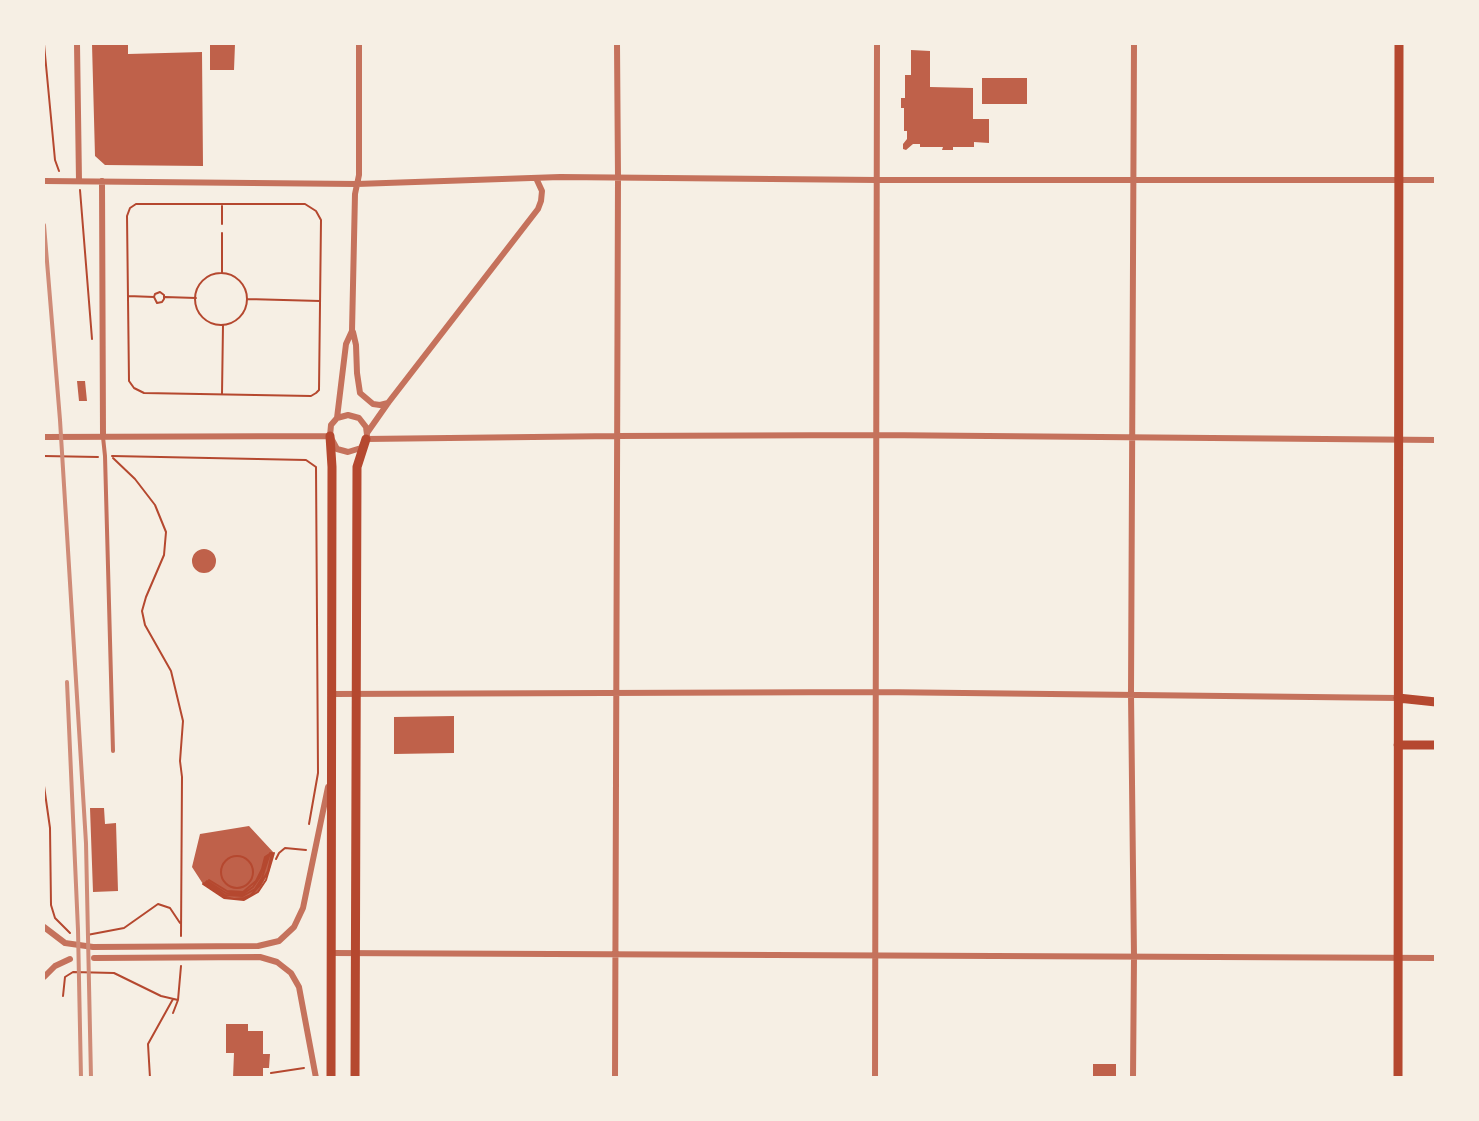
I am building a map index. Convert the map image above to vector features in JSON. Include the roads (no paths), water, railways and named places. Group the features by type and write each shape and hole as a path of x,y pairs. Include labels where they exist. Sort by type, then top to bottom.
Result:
{"main road":[{"path":"1398,1077 1399,44"},
{"path":"330,436 332,467 331,1077"},
{"path":"355,1077 357,467 366,436"},
{"path":"1398,698 1436,702"},
{"path":"1398,745 1436,745"}],"street":[{"path":"77,44 79,181"},
{"path":"359,44 352,331 356,345 360,393 373,404 388,403"},
{"path":"615,1077 617,44"},
{"path":"875,1077 877,44"},
{"path":"1133,1077 1131,694 1134,44"},
{"path":"44,181 357,184 618,177 877,180 1436,180"},
{"path":"352,331 346,344 337,418 331,425 330,436 337,449 348,452 361,448 366,436 388,403 538,209 542,201 542,191 536,178"},
{"path":"102,181 103,437"},
{"path":"337,418 348,415 359,418 366,428 366,436"},
{"path":"366,436 876,435 1436,440"},
{"path":"44,437 330,436"},
{"path":"332,694 877,692 1398,698"},
{"path":"44,927 64,943 93,947 269,945 288,935 298,920 332,769"},
{"path":"331,953 1436,958"},
{"path":"94,958 260,957 277,962 291,973 299,987 316,1077"},
{"path":"44,977 55,966 70,959"}],"lane":[{"path":"103,437 113,751"}],"railway":[{"path":"44,225 60,420 86,843 91,1078"},
{"path":"67,682 78,930 81,1078"}]}
